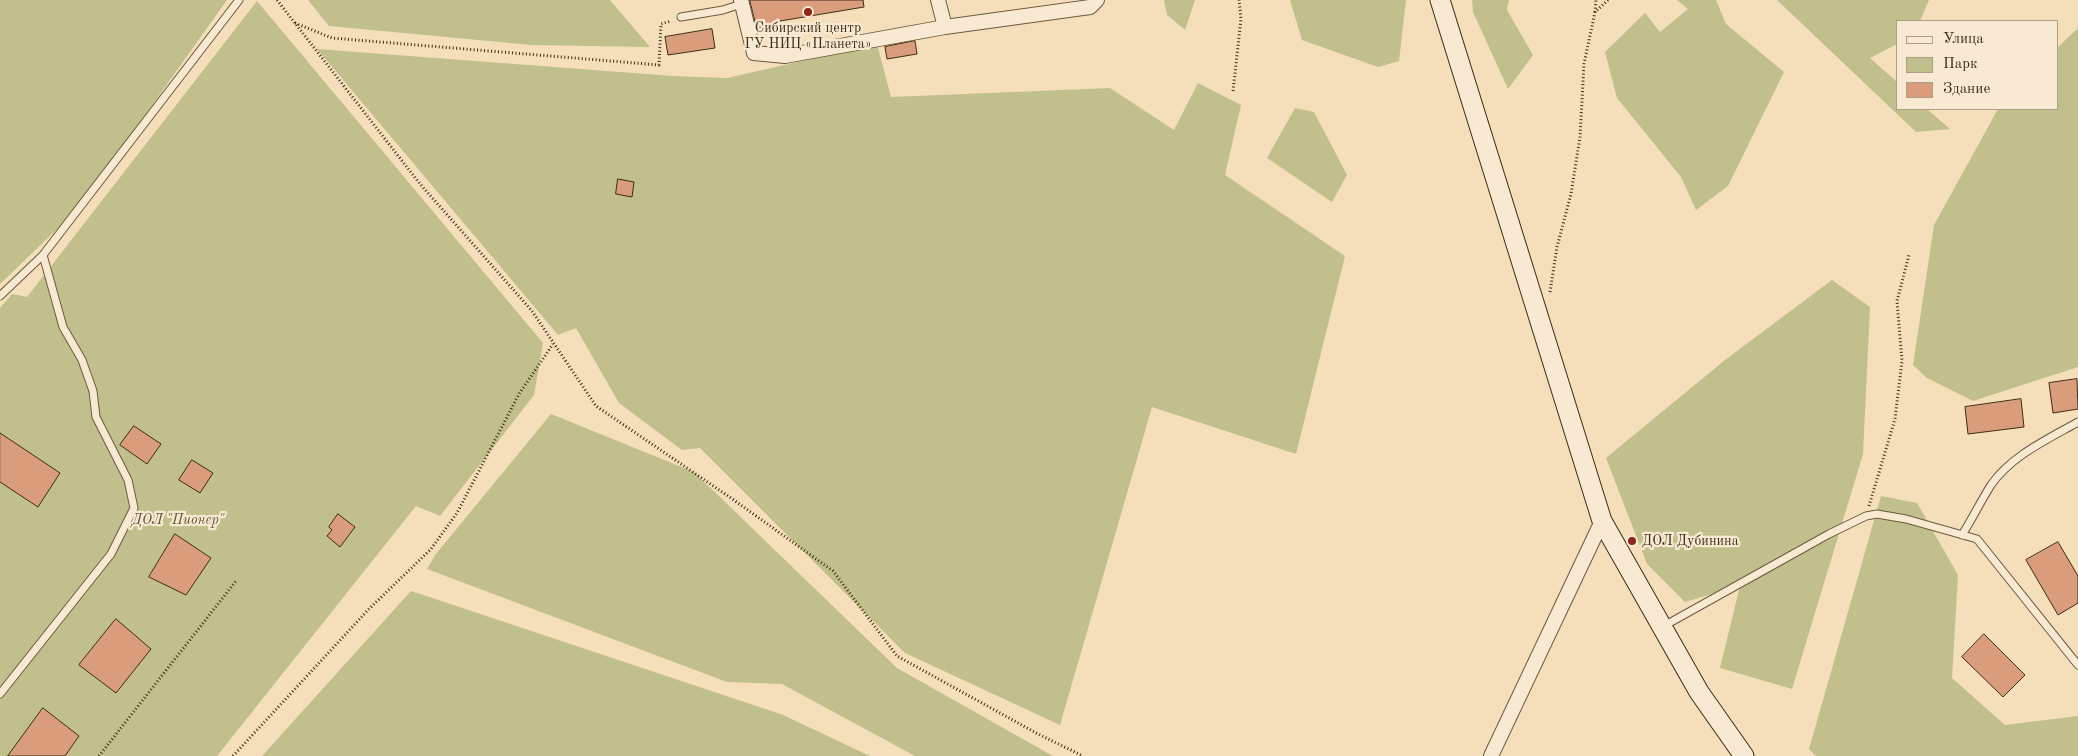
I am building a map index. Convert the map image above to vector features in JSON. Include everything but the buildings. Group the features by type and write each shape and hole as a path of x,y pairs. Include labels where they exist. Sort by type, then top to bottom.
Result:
{"street":[{"path":"938,0 945,28"},
{"path":"741,2 754,53 785,56 945,28 1090,7 1097,0"},
{"path":"1440,0 1602,521 1699,692 1744,756"},
{"path":"1491,756 1602,521"}],"lane":[{"path":"0,296 43,255 239,0"},
{"path":"681,17 722,10 741,2"},
{"path":"0,694 111,554 134,508 128,480 96,416 93,391 82,360 62,327 43,255"},
{"path":"1962,535 1992,484 2012,464 2034,447 2078,422"},
{"path":"1662,628 1829,534 1866,516 1877,514 1906,519 1978,540 2078,665"}],"path":[{"path":"277,0 420,184 532,311 596,406 731,498 833,571 897,656 1038,734 1083,756"},
{"path":"1233,91 1241,19 1239,0"},
{"path":"1549,297 1557,247 1571,194 1580,137 1584,64 1596,0"},
{"path":"1595,12 1608,0"},
{"path":"295,23 332,38 658,65 661,24 681,17"},
{"path":"1866,516 1894,419 1902,361 1897,301 1909,255"},
{"path":"233,756 368,610 431,549 456,513 519,394 553,344"},
{"path":"100,756 236,581"}],"green space":[{"path":"0,0 227,0 79,208 0,284"},
{"path":"308,0 610,0 650,47 531,45 329,26"},
{"path":"1164,0 1195,0 1185,30 1167,15"},
{"path":"1290,0 1406,0 1399,61 1378,67 1302,40"},
{"path":"1472,0 1509,0 1507,10 1533,55 1508,89 1473,12"},
{"path":"1677,0 1716,0 1726,24 1784,72 1728,186 1696,210 1681,177 1617,98 1605,52 1645,13 1660,32 1688,9"},
{"path":"1777,0 1929,0 1920,20 1896,20 1896,45 1870,58 1896,81 1896,110 1928,110 1950,129 1916,132"},
{"name":"ДОЛ \"Пионер\"","path":"257,1 543,343 534,395 440,516 416,506 217,756 0,756 0,308 12,294 27,297"},
{"path":"2078,28 2078,367 1973,401 1927,378 1913,365 1934,225 1997,110 2058,110 2058,47"},
{"path":"877,44 891,97 1110,88 1174,130 1198,83 1241,105 1225,175 1345,256 1296,454 1152,407 1060,725 905,653 700,448 682,450 619,403 576,328 558,335 317,49 673,76 727,78"},
{"path":"1295,108 1314,112 1347,175 1332,202 1267,158"},
{"path":"1832,280 1870,307 1863,454 1792,689 1720,668 1740,586 1685,602 1647,564 1606,458 1725,360"},
{"path":"551,414 694,472 897,668 1053,756 915,756 782,684 727,682 427,569 435,555"},
{"path":"1881,496 1917,503 1958,575 1952,678 2005,725 2078,716 2078,756 1816,756 1809,749"},
{"path":"411,591 783,715 870,756 262,756"}],"place":[{"name":"Сибирский центр ГУ НИЦ «Планета»","path":"808,12"},
{"name":"ДОЛ Дубинина","path":"1632,541"}]}
